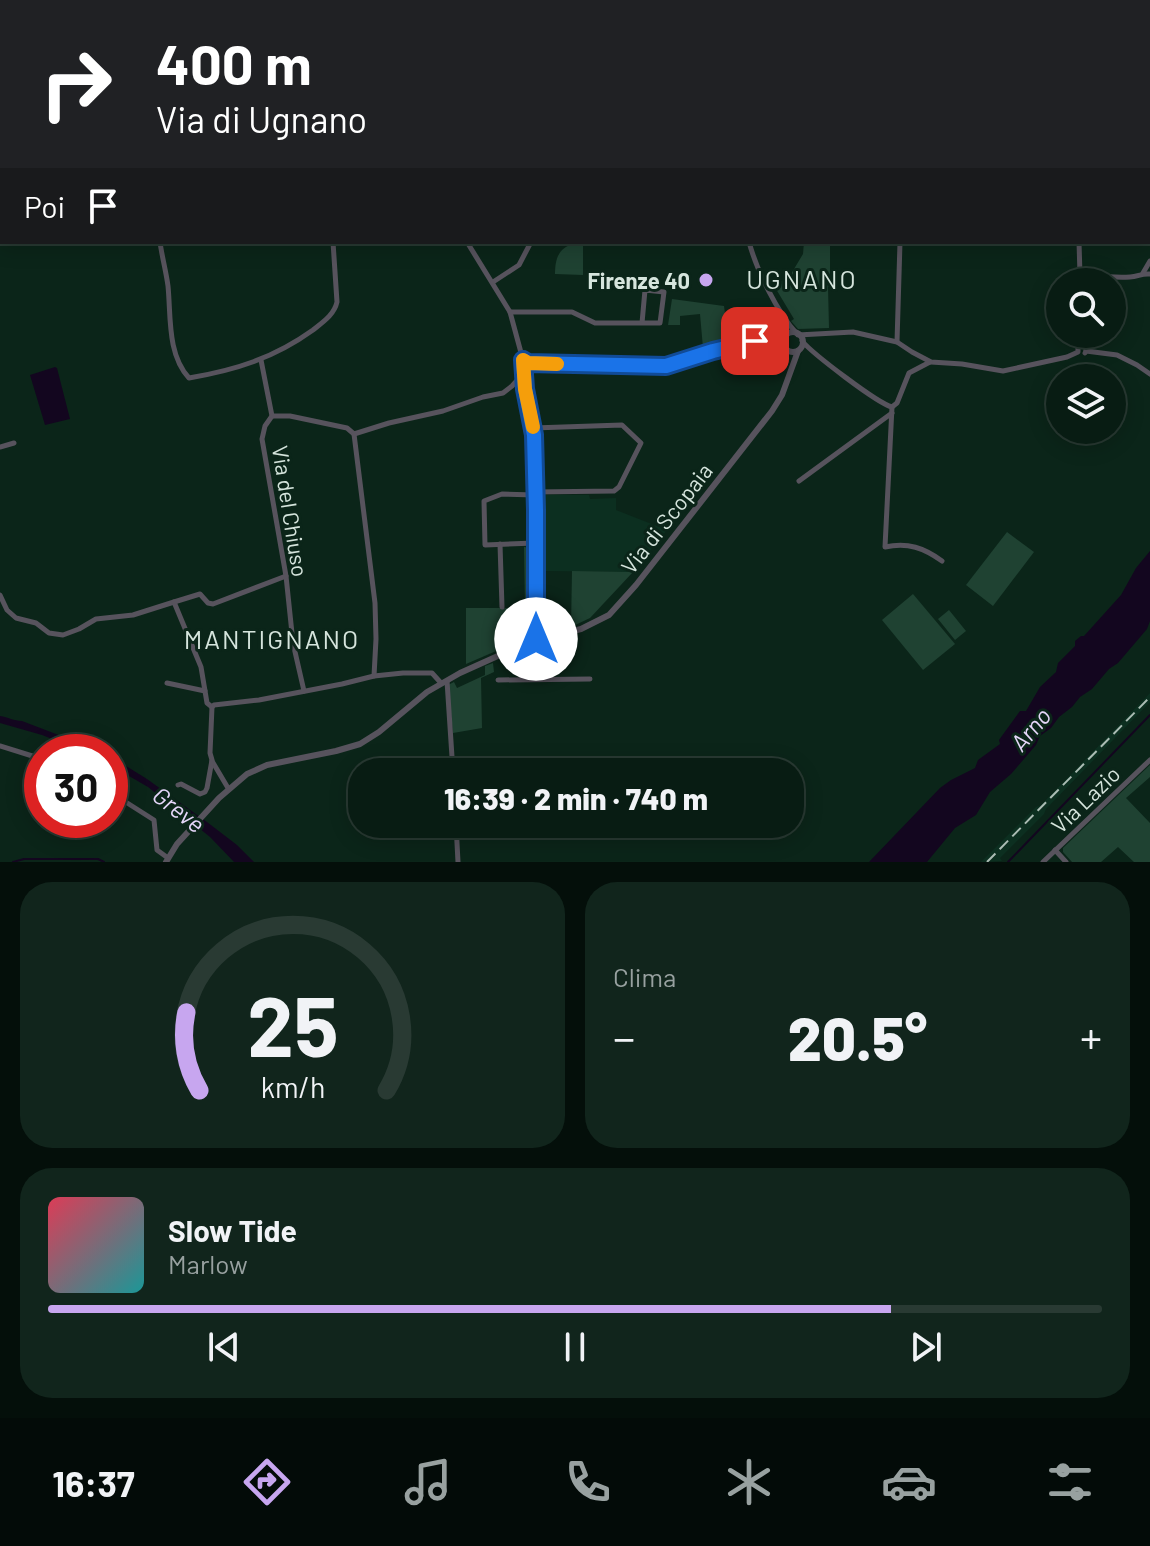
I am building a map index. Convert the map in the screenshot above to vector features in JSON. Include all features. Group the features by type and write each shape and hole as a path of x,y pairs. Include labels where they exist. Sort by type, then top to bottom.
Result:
{"street":[{"path":"160,244 171,333 187,377 192,378 237,368 285,349 335,311 333,244"},
{"path":"468,244 510,312 520,355 528,363 666,366 713,351 774,339 791,352 810,350"},
{"path":"493,282 517,268 530,244"},
{"path":"750,244 767,287 790,325 810,350 892,410"},
{"path":"897,342 900,244"},
{"path":"1079,244 1080,268"},
{"path":"1126,277 1146,274 1150,261"},
{"path":"510,312 572,312 595,323 642,323 660,323 664,292 645,290 642,323"},
{"path":"789,375 784,338 790,325"},
{"path":"788,334 799,337 853,332 897,342 931,362 1003,371 1086,351 1117,355 1150,374"},
{"path":"798,350 799,337"},
{"name":"Via di Scopaia","path":"167,860 181,839 228,788 247,774 262,767 360,744 444,681 536,639 587,627 605,618 616,609 765,421 782,395 798,350"},
{"name":"Via del Chiuso","path":"261,360 272,416 265,426 262,439 286,576 293,643 304,691"},
{"path":"523,360 533,428 536,639"},
{"path":"799,481 892,410 909,373 931,362"},
{"path":"354,434 503,393 523,375"},
{"path":"892,410 885,547 899,544 927,550 942,561"},
{"path":"272,416 290,416 347,428 354,434 375,603 374,676"},
{"path":"533,428 622,425 641,443 617,490 502,494 484,501 485,545 536,543"},
{"path":"0,447 14,443"},
{"path":"500,544 502,607"},
{"path":"0,595 7,610 16,618 36,623 49,633 63,635 96,619 133,615 200,594 213,604 286,576"},
{"path":"174,602 199,661 207,703 212,707 374,676 430,672 444,681 452,758"},
{"path":"498,680 590,679"},
{"path":"167,683 205,691"},
{"path":"212,707 210,753 228,788"},
{"path":"0,746 24,753"},
{"path":"178,785 203,793 207,788 212,760"},
{"name":"Via Lazio","path":"1043,862 1150,760"},
{"path":"128,803 154,820 157,850 167,860"},
{"path":"457,838 458,862"},
{"path":"1055,850 1066,862"}],"shaded area":[{"path":"573,244 583,244 583,275 555,274 558,255"},
{"path":"804,244 830,244 829,328 798,329 773,284 792,277 803,254"},
{"path":"672,299 724,306 729,343 693,354 692,350 703,348 700,314 680,316 680,325 668,325"},
{"path":"542,495 616,498 616,510 667,530 633,572 545,571"},
{"path":"1007,532 1034,552 993,606 966,585"},
{"path":"524,547 531,548 532,623 521,628 519,641 466,664 466,608 525,608"},
{"path":"572,571 633,572 590,618 571,627"},
{"path":"913,594 955,644 923,670 882,620"},
{"path":"949,610 966,631 955,640 938,619"},
{"path":"493,663 494,672 481,678 482,728 453,733 448,685 454,682 457,688 485,675 485,666"},
{"path":"1150,693 1150,702 1000,858 1002,861 981,862 1041,805"},
{"path":"1150,765 1150,777 1126,798 1150,823 1150,862 1134,862 1118,847 1101,862 1072,862 1063,848"}],"water":[{"path":"55,367 70,419 45,425 30,375"},
{"name":"Arno","path":"1150,551 1150,621 1147,629 1118,663 1040,736 1011,774 990,792 976,815 955,828 927,862 869,862 940,788 975,768 978,760 1000,744 999,740 1020,711 1026,711 1040,687 1056,672 1058,663 1075,646 1075,641 1084,636 1121,595"},
{"path":"0,716 56,734 38,734 0,723"},
{"name":"Greve","path":"128,767 207,822 254,862 234,862 210,837 148,787 128,775"}],"waterway":[{"path":"1008,862 1150,715"},
{"path":"13,862 24,859 98,859 104,862"}],"railway":[{"path":"987,862 1150,697"}],"slow traffic":[{"path":"533,427 523,360 557,364"}],"place":[{"name":"Firenze 40","path":"706,280"}],"district":[{"name":"UGNANO","path":"802,278"},
{"name":"MANTIGNANO","path":"272,638"}],"route":[{"path":"536,639 534,435 523,360 528,363 666,366 755,341"}]}
